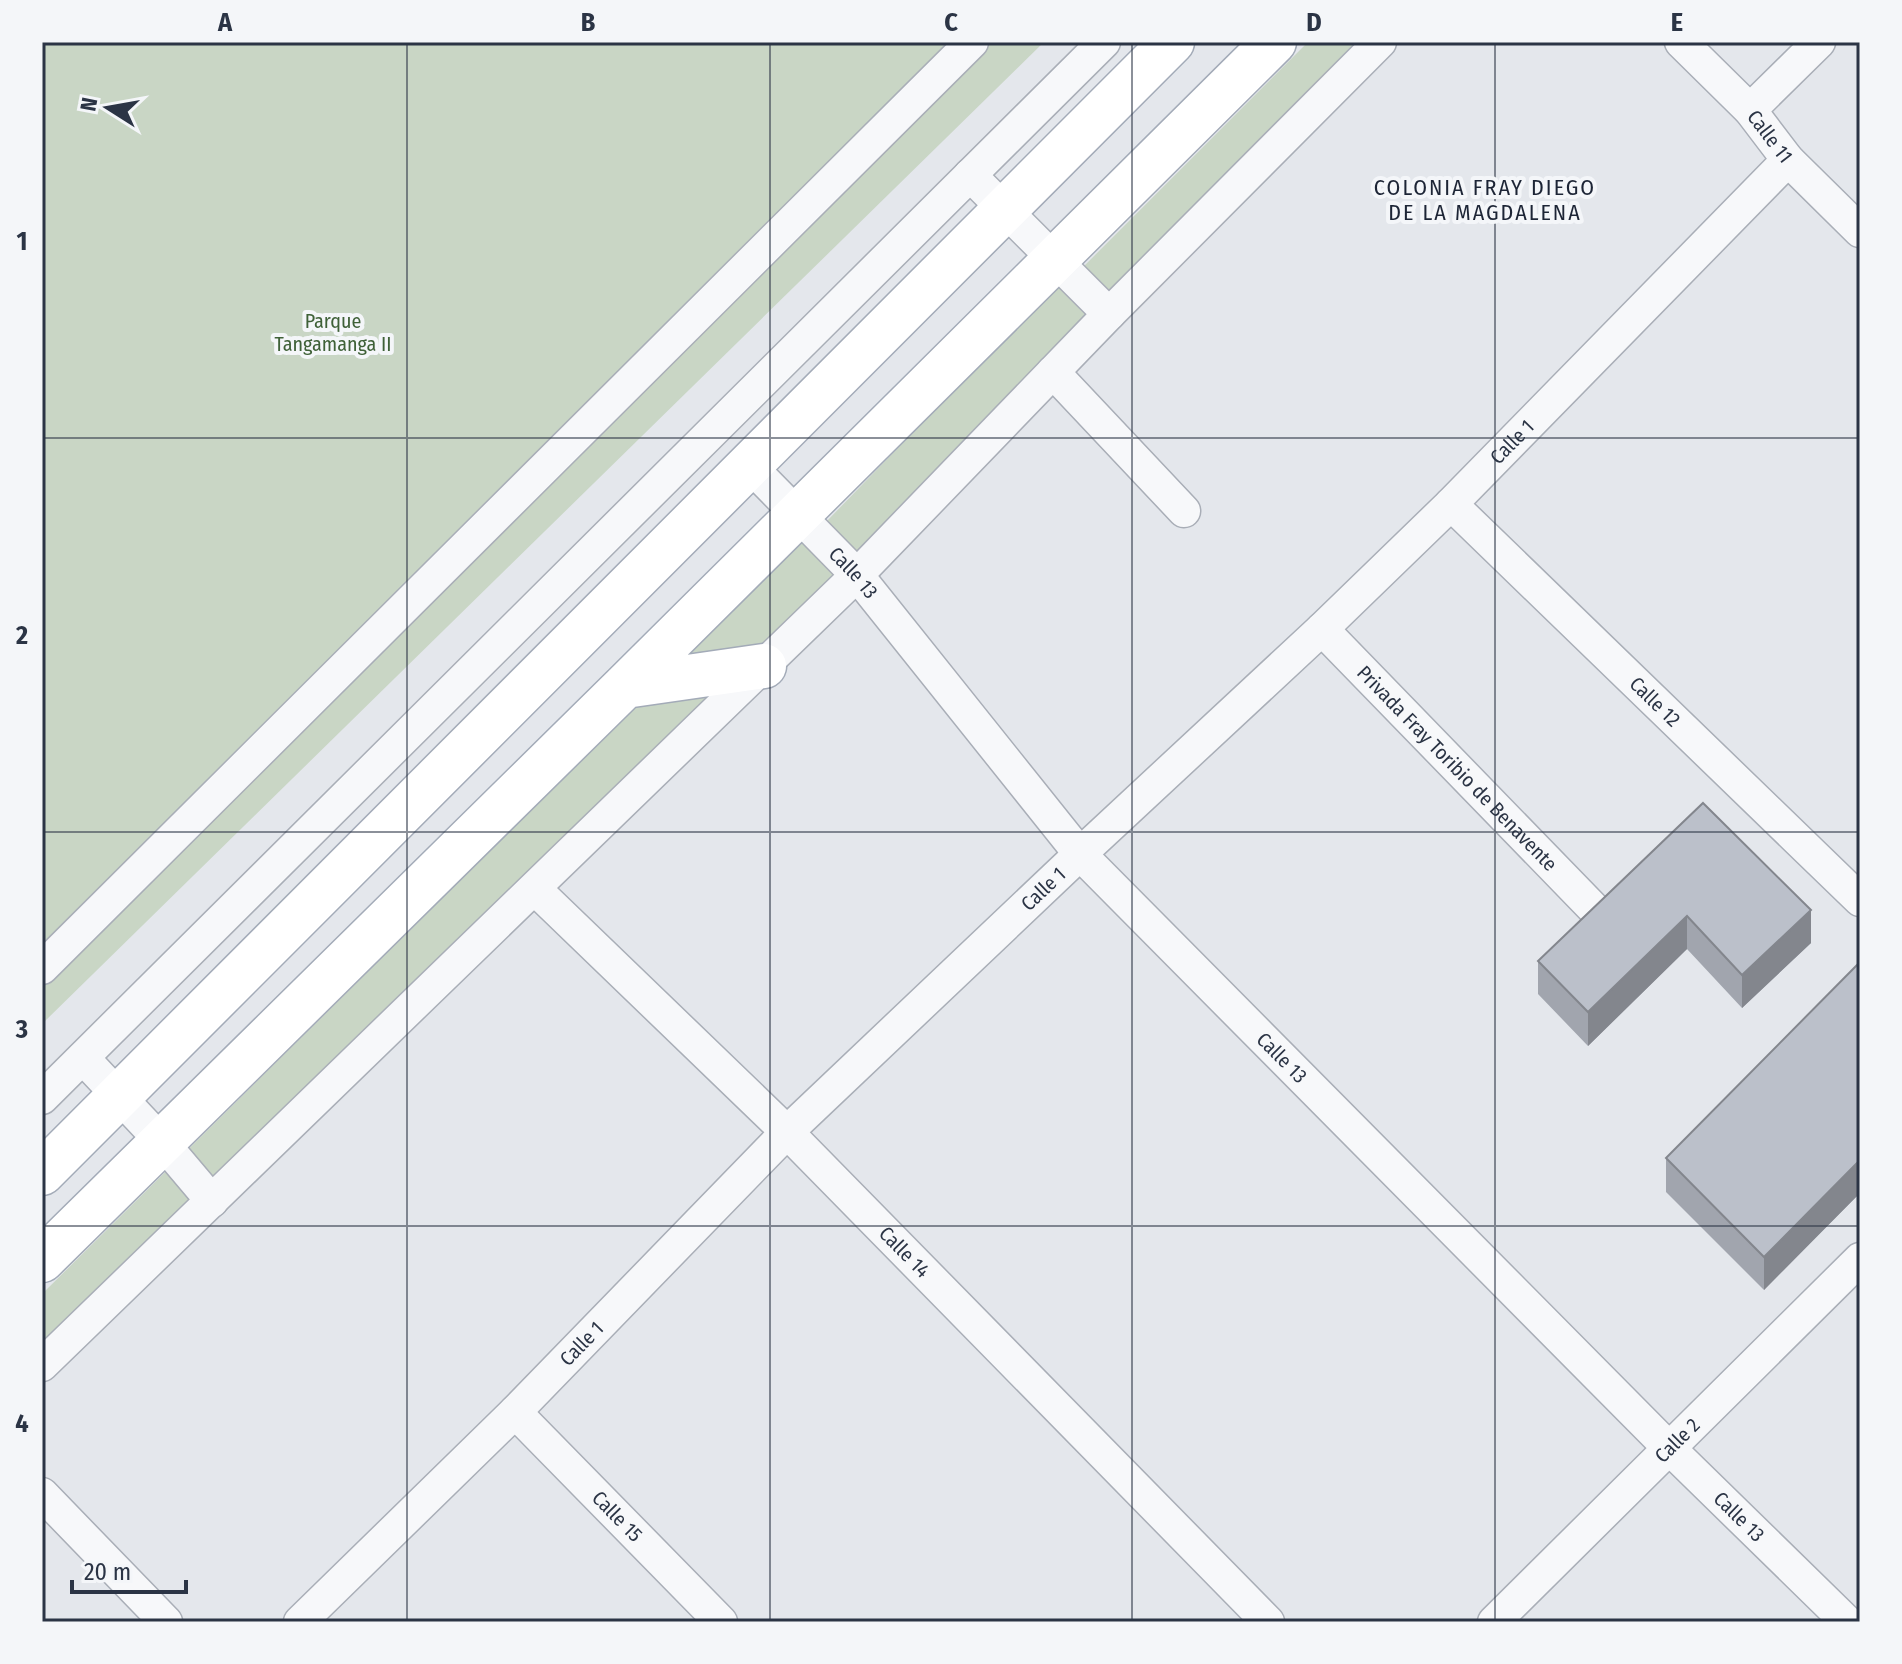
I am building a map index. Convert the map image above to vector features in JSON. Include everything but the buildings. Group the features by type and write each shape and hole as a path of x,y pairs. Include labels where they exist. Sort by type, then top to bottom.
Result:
{"main road":[{"path":"42,1173 1172,42"},
{"path":"42,1260 1274,42"},
{"path":"625,686 764,666"}],"street":[{"path":"42,968 972,42"},
{"path":"42,1098 1104,42"},
{"path":"42,1365 857,575 1109,314 1380,42"},
{"name":"Calle 11","path":"1681,42 1750,110 1788,160 1860,231"},
{"path":"1750,110 1819,42"},
{"name":"Calle 1","path":"300,1622 515,1412 787,1132 1451,504 1788,160"},
{"path":"970,175 1109,314"},
{"path":"1053,372 1184,511"},
{"name":"Calle 13","path":"749,465 857,575 1080,854 1668,1447 1847,1622"},
{"name":"Calle 12","path":"1451,504 1860,900"},
{"name":"Privada Fray Toribio de Benavente","path":"1322,629 1593,908"},
{"name":"Calle 14","path":"535,889 787,1132 1268,1622"},
{"path":"83,1058 163,1143 212,1201"},
{"name":"Calle 2","path":"1494,1622 1860,1259"},
{"name":"Calle 15","path":"515,1412 721,1622"},
{"path":"42,1494 166,1622"}],"green space":[{"name":"Parque Tangamanga II","path":"42,42 1044,42 42,1024"},
{"path":"1308,42 1381,42 1116,303 1084,266"},
{"path":"1059,282 1097,317 855,556 825,523"},
{"path":"804,541 838,575 759,652 677,664"},
{"path":"724,687 42,1359 42,1294 645,697"}],"district":[{"name":"COLONIA FRAY DIEGO DE LA MAGDALENA","path":"1485,200"}]}
